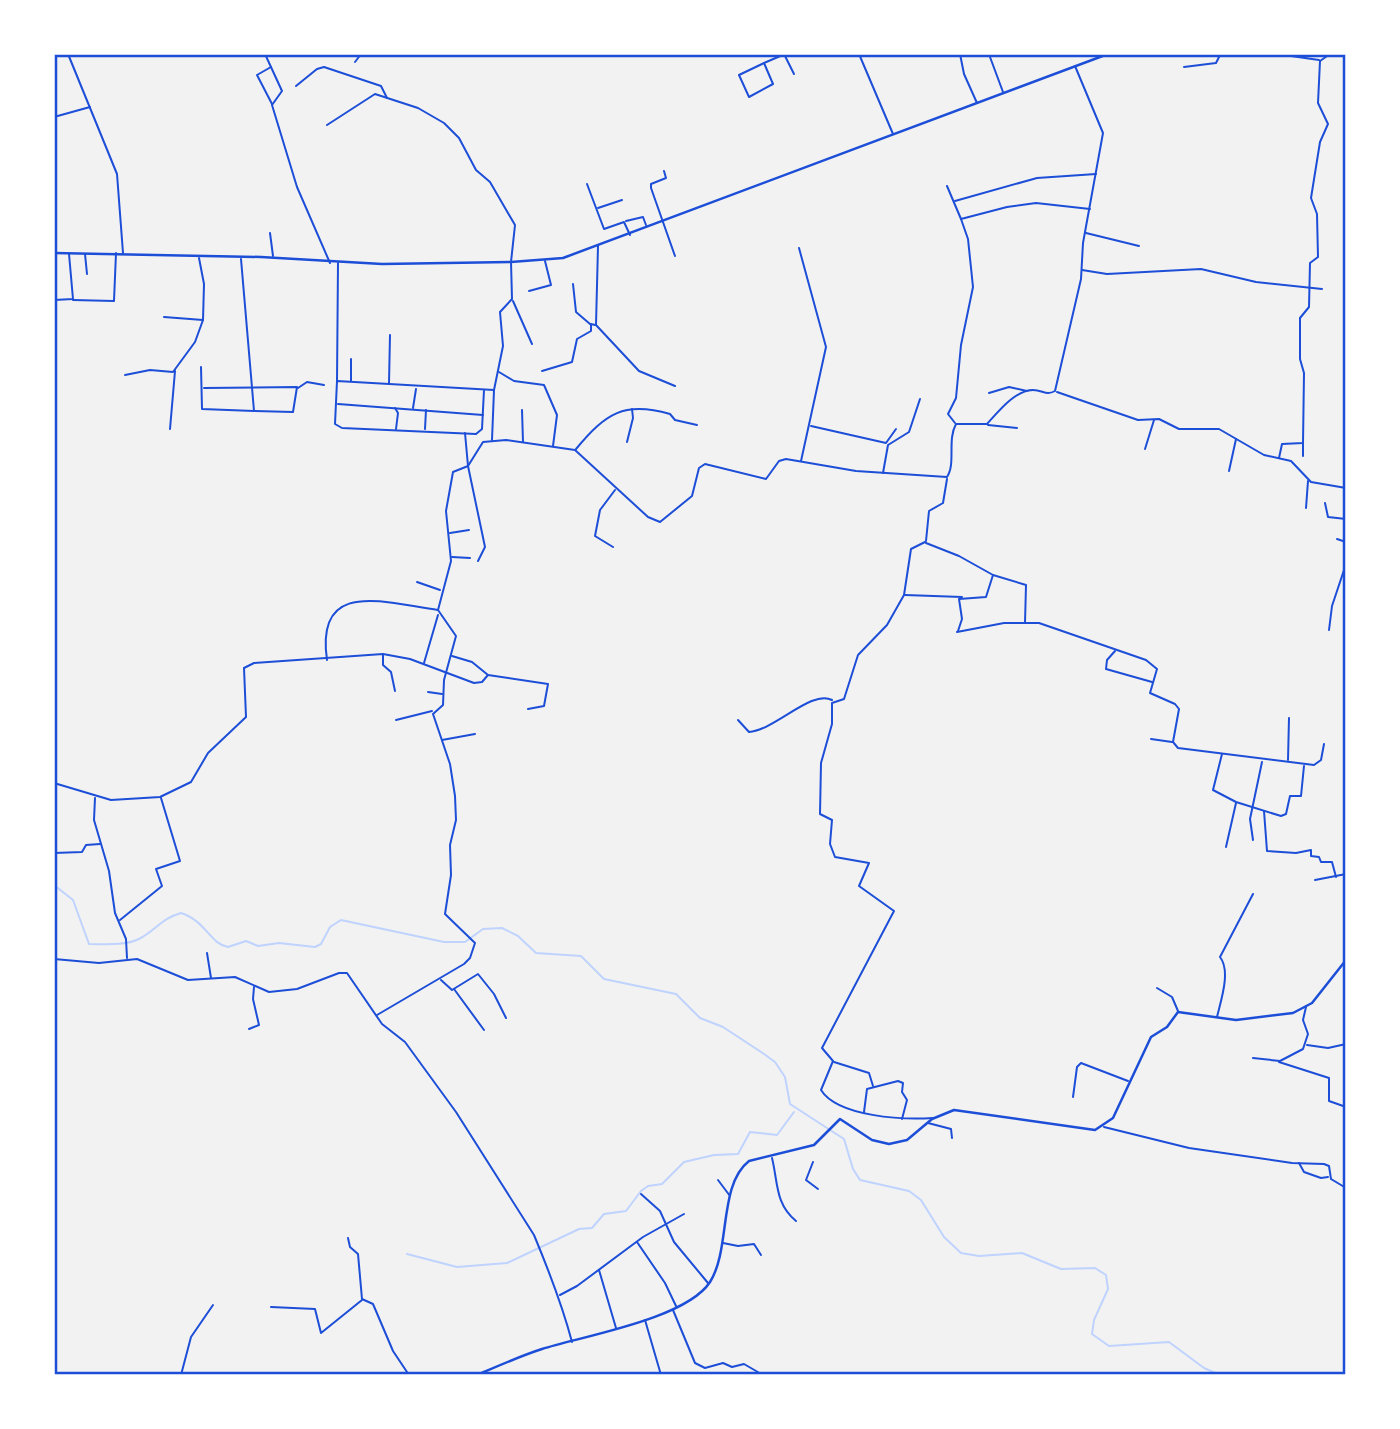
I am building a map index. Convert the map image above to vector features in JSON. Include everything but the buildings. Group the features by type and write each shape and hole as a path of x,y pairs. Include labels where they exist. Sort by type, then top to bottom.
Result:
{"street":[{"path":"68,54 117,174 123,253"},
{"path":"265,54 282,91 272,104"},
{"path":"355,62 361,54"},
{"path":"764,63 772,85 746,96 738,76 764,63 785,54 794,74"},
{"path":"859,54 893,135"},
{"path":"960,54 964,74 977,104"},
{"path":"54,253 273,257 330,263 511,262 563,258 1108,54"},
{"path":"1184,67 1216,63 1220,55 1284,55 1320,61 1330,54"},
{"path":"990,57 1003,93"},
{"path":"1303,456 1304,373 1300,359 1300,318 1309,307 1307,287 1310,263 1318,257 1317,214 1311,198 1320,142 1328,124 1318,103 1320,61"},
{"path":"989,393 1009,387 1050,394 1055,391 1082,270 1085,233 1103,130 1075,65"},
{"path":"271,67 257,75 272,104 298,187 330,263"},
{"path":"296,86 317,69 324,67 381,86 387,99"},
{"path":"327,125 375,94 418,108 444,122 459,138 473,166 490,182 511,215 515,239 511,262 512,301 532,344"},
{"path":"54,117 91,107"},
{"path":"664,171 666,178 651,184 675,256"},
{"path":"954,202 1037,178 1097,174"},
{"path":"587,184 604,229 643,217 647,226"},
{"path":"947,186 968,239 973,287 961,345 956,398 948,414 956,424"},
{"path":"597,208 622,200"},
{"path":"961,219 1007,207 1037,203 1091,209"},
{"path":"624,222 630,235"},
{"path":"270,233 273,257"},
{"path":"1085,233 1139,246"},
{"path":"596,325 598,246"},
{"path":"799,248 826,347 801,462"},
{"path":"68,253 73,300"},
{"path":"85,253 87,274"},
{"path":"54,300 114,301 116,253"},
{"path":"170,429 175,370 195,342 203,320 204,285 199,257"},
{"path":"241,258 254,411"},
{"path":"528,291 551,285 545,259"},
{"path":"338,263 335,424 339,428 476,434 481,430 484,390"},
{"path":"1082,270 1107,274 1205,269 1216,275 1254,282 1322,289"},
{"path":"573,284 576,312 596,325 639,371 675,386"},
{"path":"492,441 494,390 503,346 500,312 512,301"},
{"path":"164,317 203,320"},
{"path":"542,371 572,362 577,339 591,331 591,324"},
{"path":"389,385 390,335"},
{"path":"351,359 351,382"},
{"path":"201,367 202,409 292,412 297,389 309,382 324,385"},
{"path":"125,375 175,370"},
{"path":"499,371 514,381 544,385 557,415 553,447"},
{"path":"337,381 494,390"},
{"path":"203,388 293,386 297,389"},
{"path":"413,409 416,387"},
{"path":"987,424 1000,408 1027,391"},
{"path":"1055,391 1138,420 1154,419 1177,428 1219,429 1265,455 1291,461 1308,481 1346,488"},
{"path":"883,474 888,445 909,432 920,399"},
{"path":"337,404 483,415"},
{"path":"394,408 398,413 395,430"},
{"path":"575,450 601,419 631,408 650,408 672,414 676,421 697,425"},
{"path":"627,442 633,418 631,408"},
{"path":"425,430 426,410"},
{"path":"522,410 523,443"},
{"path":"1145,449 1154,419"},
{"path":"956,424 1017,428"},
{"path":"925,542 929,511 943,503 950,473 950,443 956,424"},
{"path":"810,425 886,443 896,429"},
{"path":"465,433 468,466 485,547 478,561"},
{"path":"1228,471 1237,438"},
{"path":"396,720 433,711 442,706 445,673 452,656 455,631 438,610 451,557 446,511 449,481 455,470 468,466 479,444 492,441 575,450 648,517 660,522 692,496 699,468 703,465 766,479 781,459 883,474 947,477"},
{"path":"1279,458 1282,444 1303,443"},
{"path":"1306,508 1308,481"},
{"path":"595,537 600,510 615,489"},
{"path":"1325,503 1328,517 1346,519 1346,505"},
{"path":"449,534 469,530"},
{"path":"588,535 613,547"},
{"path":"1337,539 1346,542"},
{"path":"925,542 959,556 993,575 1026,585 1025,623"},
{"path":"738,720 749,732 754,732 774,725 785,714 813,700 826,697 833,701 844,699 858,655 887,625 904,595 911,550 925,542"},
{"path":"451,557 470,558"},
{"path":"1329,630 1332,606 1346,564"},
{"path":"904,595 988,596 993,575"},
{"path":"417,582 441,590"},
{"path":"962,597 959,602 962,619 957,632 1004,623 1057,628 1154,666 1157,673 1150,693 1175,704 1179,709 1173,742"},
{"path":"327,661 325,626 332,611 344,604 380,602 438,610"},
{"path":"424,664 439,614"},
{"path":"1115,650 1105,669 1152,682"},
{"path":"383,654 383,665 391,672 395,691"},
{"path":"54,783 111,800 160,797 191,782 208,752 246,717 244,667 258,662 327,661 354,655 383,654 424,664 476,683 488,675"},
{"path":"452,656 472,662 488,675 548,684 544,706 528,709"},
{"path":"428,692 443,694"},
{"path":"833,701 832,724 821,764 820,814 832,820 830,844 835,850 835,857 869,863 859,886 894,911 822,1048 833,1061 869,1073 874,1087"},
{"path":"377,1014 441,980 446,972 469,961 475,943 445,914 452,875 450,845 455,806 450,764 433,711"},
{"path":"1288,761 1289,718"},
{"path":"442,740 475,734"},
{"path":"1151,739 1173,742 1178,748 1304,765 1320,762 1324,744"},
{"path":"1223,754 1212,787 1236,802 1281,816 1286,814 1290,796 1302,794 1304,765"},
{"path":"1253,840 1250,819 1262,760"},
{"path":"95,797 94,820 115,912 126,940 127,960"},
{"path":"120,920 141,900 162,886 156,869 180,861 160,797"},
{"path":"1226,846 1236,802"},
{"path":"1264,810 1267,851 1296,853 1311,850 1311,856 1319,857 1321,862 1332,862 1336,877"},
{"path":"54,853 82,852 86,845 101,844"},
{"path":"1315,880 1346,874"},
{"path":"1217,1018 1224,989 1225,964 1220,957 1253,894"},
{"path":"207,953 211,979"},
{"path":"54,959 99,963 127,960 149,962 193,981 235,977 265,992 290,991 345,972 383,1024 405,1042 451,1104 534,1236 559,1295 572,1342"},
{"path":"1178,1012 1242,1020 1291,1014 1307,1006 1346,960"},
{"path":"441,980 450,990 478,974 506,1018"},
{"path":"249,1028 259,1025 253,999 254,986"},
{"path":"1157,988 1172,997 1178,1012"},
{"path":"454,989 484,1030"},
{"path":"1278,1061 1306,1045 1308,1031 1303,1020 1307,1006"},
{"path":"1104,1127 1113,1118 1150,1038 1167,1027 1178,1012"},
{"path":"1306,1045 1328,1048 1346,1044"},
{"path":"1253,1058 1278,1061 1283,1065 1329,1078 1329,1101 1346,1107"},
{"path":"833,1061 821,1092 864,1113 902,1120 934,1118 958,1110 1085,1131 1104,1127 1177,1146 1327,1165 1329,1176 1338,1186 1346,1188"},
{"path":"1073,1097 1077,1067 1081,1063 1129,1082"},
{"path":"864,1113 867,1089 895,1081 903,1083 902,1092 907,1100 902,1120"},
{"path":"477,1375 538,1350 645,1319 695,1297 708,1284 723,1242 731,1197 746,1163 814,1145 832,1126 844,1119 868,1138 889,1144 907,1140 934,1118"},
{"path":"927,1123 951,1129 952,1138"},
{"path":"772,1157 779,1201 785,1213 796,1221"},
{"path":"813,1162 806,1180 818,1189"},
{"path":"1299,1163 1304,1172 1325,1179 1329,1176"},
{"path":"718,1180 731,1197"},
{"path":"641,1194 660,1210 674,1242 708,1284"},
{"path":"559,1295 636,1242 684,1214"},
{"path":"348,1238 350,1247 358,1254 362,1299"},
{"path":"636,1242 665,1283 694,1362 703,1366 725,1363 734,1367 743,1364 763,1375"},
{"path":"723,1242 738,1246 754,1244 761,1255"},
{"path":"599,1270 616,1329"},
{"path":"271,1307 315,1309 320,1332 323,1333 362,1299"},
{"path":"362,1299 373,1304 393,1351 409,1375"},
{"path":"181,1375 191,1337 213,1305"},
{"path":"645,1319 661,1375"},
{"path":"703,1366 703,1374"}],"waterway":[{"path":"54,885 73,900 89,944 133,941 181,913 196,921 217,942 228,947 246,941 258,946 279,943 315,947 321,944 330,927 341,920 444,942 465,942 483,929 502,928 518,936 536,953 581,956 604,979 676,994 700,1018 723,1027 775,1062 785,1077 790,1104 844,1139 853,1169 860,1180 909,1191 921,1200 944,1237 961,1253 979,1256 1022,1253 1061,1269 1095,1268 1106,1275 1108,1289 1094,1320 1092,1334 1109,1346 1169,1342 1204,1368 1220,1375"},
{"path":"407,1254 457,1267 507,1263 579,1229 592,1228 604,1214 626,1211 641,1191 648,1186 662,1184 684,1162 714,1155 738,1154 750,1132 777,1135 794,1112"}]}
